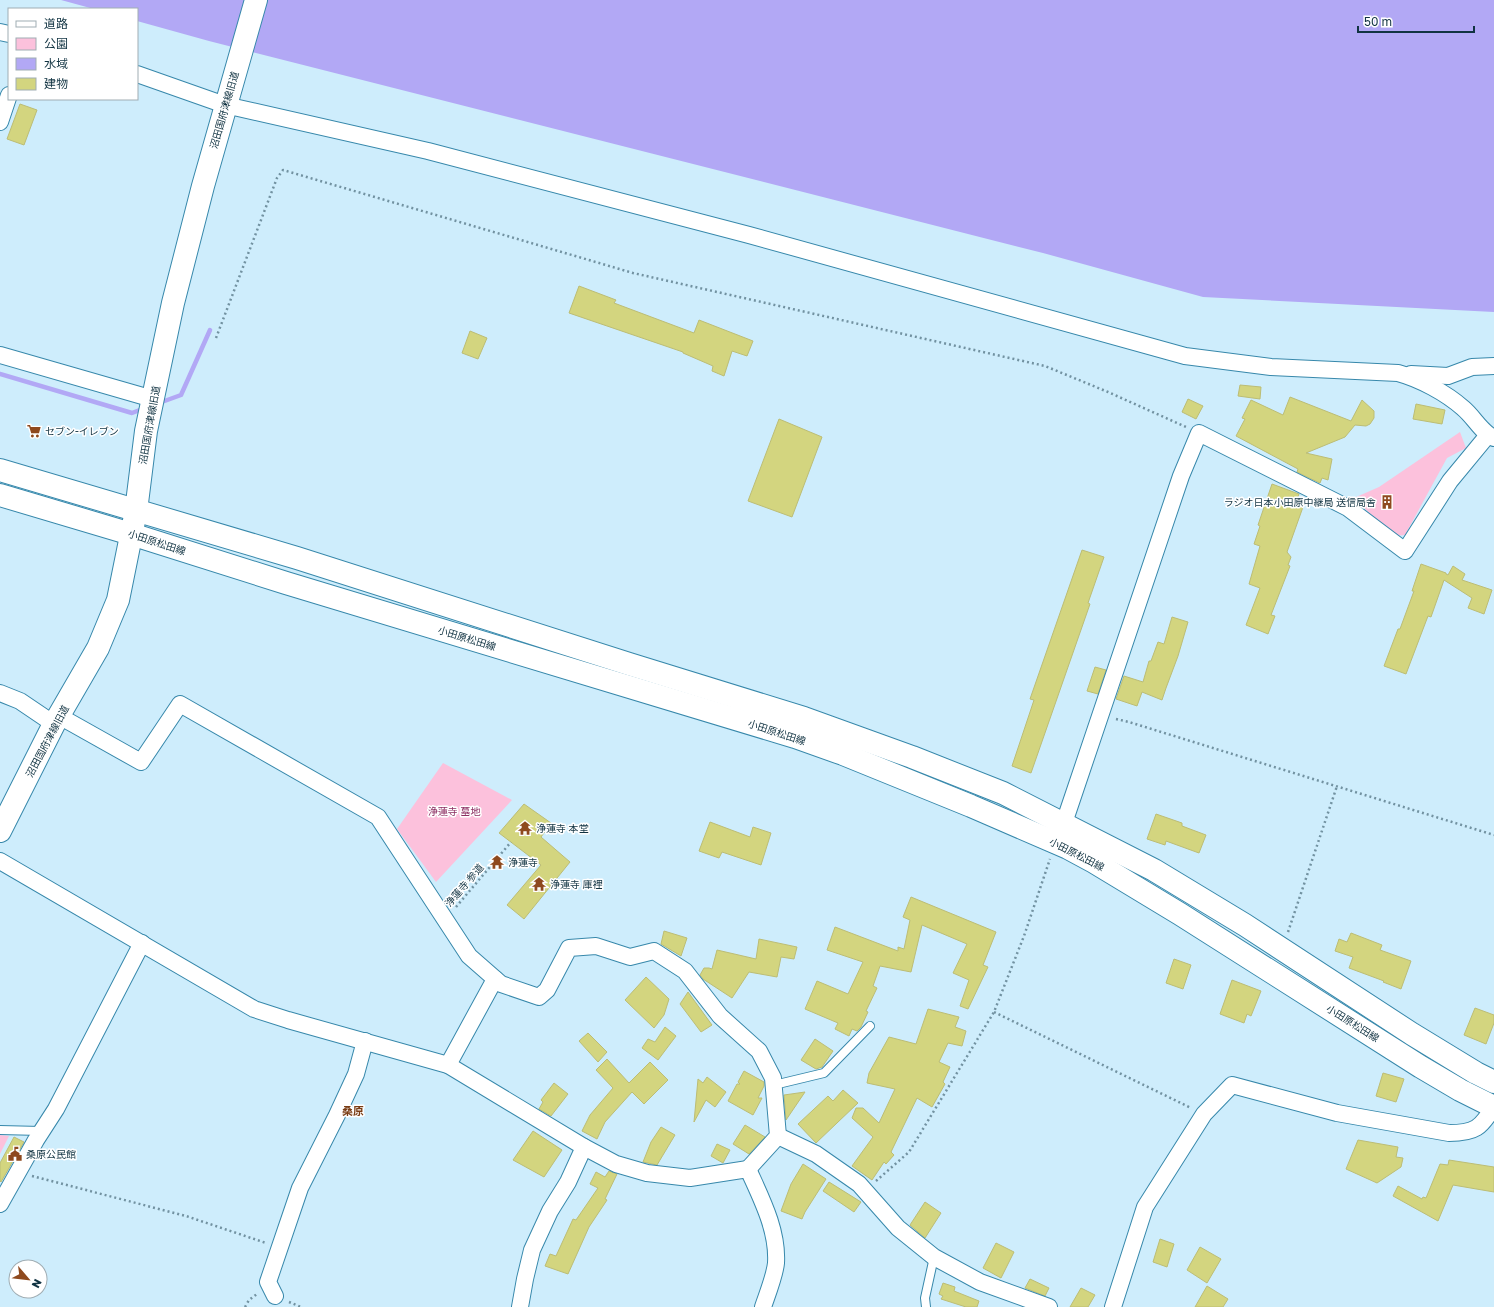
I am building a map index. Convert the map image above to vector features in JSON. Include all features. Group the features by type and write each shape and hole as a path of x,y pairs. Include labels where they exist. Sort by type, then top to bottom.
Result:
{"main road":[{"name":"沼田国府津線旧道","path":"0,831 57,720 98,648 118,600 136,511 146,431 175,295 202,186 256,0"},
{"name":"小田原松田線","path":"0,470 297,558 804,718 919,760 1003,794 1064,823 1154,870 1412,1034 1476,1073 1494,1082"},
{"name":"小田原松田線","path":"0,495 795,737 842,754 971,806 1056,843 1094,862 1138,888 1422,1067 1460,1090 1494,1106"}],"street":[{"path":"138,74 225,105 428,151 749,235 1185,356 1271,367 1448,376 1472,367 1494,366"},
{"path":"0,122 8,98"},
{"path":"0,355 152,399"},
{"path":"1064,823 1181,476 1199,433 1348,508 1405,551 1450,481 1491,436 1463,408 1433,387 1413,377 1398,373"},
{"path":"0,693 20,701 141,762 180,704 378,817 469,956 501,984 539,997 547,990 569,948 596,946 630,957 654,952 685,972 720,1016 759,1051 773,1078 778,1136 748,1169 690,1178 647,1173 616,1164 584,1147 448,1065 254,1009 0,861"},
{"path":"0,1204 56,1109 142,943"},
{"path":"448,1065 495,979"},
{"path":"275,1296 268,1282 300,1188 356,1074 365,1041"},
{"path":"1113,1307 1145,1207 1204,1114 1232,1085 1337,1113 1448,1133 1463,1133 1476,1129 1486,1119 1494,1106"},
{"path":"778,1136 816,1154 859,1184 898,1228 934,1257 980,1282 1049,1307"},
{"path":"520,1307 532,1250 550,1211 568,1182 584,1147"},
{"path":"748,1169 775,1236 776,1264 763,1307"}],"lane":[{"path":"774,1085 824,1073 870,1026"},
{"path":"0,1130 42,1131"},
{"path":"926,1307 925,1298 934,1257"}],"path":[{"path":"216,338 277,178 283,170 633,273 1044,366 1108,392 1199,433"},
{"path":"1100,716 1129,722 1494,835"},
{"path":"1282,950 1337,786"},
{"name":"浄蓮寺 参道","path":"445,919 511,842"},
{"path":"865,1191 909,1152 994,1012 1024,936 1056,843"},
{"path":"994,1012 1204,1114"},
{"path":"18,1172 186,1216 279,1248"}],"green space":[{"path":"1460,432 1466,448 1447,458 1405,535 1393,536 1354,498 1379,487"},
{"name":"浄蓮寺 墓地","path":"443,763 512,800 436,882 397,829"},
{"path":"0,1135 9,1136 0,1154"}],"water":[{"path":"61,0 1494,0 1494,312 1203,297 1043,253 209,41 138,21 138,8 90,8"}],"building":[{"path":"20,104 37,110 24,145 7,139"},
{"path":"579,286 616,300 614,303 694,333 699,320 753,341 747,356 732,351 724,376 712,371 713,366 683,352 569,313"},
{"path":"470,331 487,338 478,359 462,353"},
{"path":"1240,385 1261,387 1260,399 1238,396"},
{"path":"1290,397 1351,421 1362,400 1374,411 1374,418 1370,424 1366,426 1355,425 1345,437 1306,453 1332,459 1328,480 1322,478 1320,483 1307,477 1297,472 1298,469 1236,436 1245,419 1242,418 1251,400 1283,415"},
{"path":"1188,399 1203,406 1196,419 1182,412"},
{"path":"1416,404 1445,410 1442,424 1413,419"},
{"path":"779,419 822,437 792,517 748,501"},
{"path":"1272,484 1299,494 1295,505 1303,507 1287,552 1291,557 1288,565 1290,566 1271,615 1275,616 1268,634 1246,625 1260,588 1249,584 1260,546 1254,544 1260,526 1258,525"},
{"path":"1082,550 1104,557 1088,603 1090,604 1031,773 1012,766 1034,700 1030,699"},
{"path":"1421,564 1448,575 1453,566 1465,574 1462,580 1492,590 1484,614 1468,608 1472,598 1444,580 1431,617 1428,616 1406,674 1384,666 1414,591 1412,591"},
{"path":"1172,617 1188,622 1178,656 1162,700 1142,692 1137,706 1116,699 1124,676 1143,682 1149,661 1151,661 1158,642 1164,644"},
{"path":"1095,667 1106,670 1098,694 1087,691"},
{"path":"524,804 551,823 541,837 570,862 524,919 507,905 541,865 499,833"},
{"path":"1156,814 1182,823 1182,826 1206,835 1199,853 1166,841 1165,845 1147,839"},
{"path":"710,822 750,837 753,827 771,833 761,865 722,852 719,858 699,851"},
{"path":"911,897 996,932 983,965 988,967 968,1009 960,1006 969,980 953,973 967,944 922,925 911,972 880,966 873,986 877,988 866,1011 868,1012 861,1027 857,1031 852,1029 849,1036 835,1029 838,1023 805,1009 817,981 848,994 863,962 827,950 835,927 898,951 898,947 904,949 910,920 903,917"},
{"path":"664,931 687,938 681,956 661,944"},
{"path":"1351,933 1382,945 1380,950 1411,961 1401,989 1349,968 1353,957 1335,951 1339,939 1347,942"},
{"path":"759,939 797,947 794,959 781,957 777,977 749,972 732,998 703,979 700,975 704,968 712,969 717,950 756,959"},
{"path":"1174,959 1191,965 1183,989 1166,983"},
{"path":"646,977 669,999 664,1015 654,1028 625,1000"},
{"path":"1232,980 1261,991 1251,1016 1247,1014 1244,1023 1220,1014"},
{"path":"688,992 712,1025 701,1032 680,1004"},
{"path":"1475,1008 1494,1015 1494,1023 1486,1044 1464,1035"},
{"path":"928,1009 959,1017 955,1027 966,1031 962,1046 948,1043 939,1062 950,1067 943,1082 945,1084 932,1107 917,1098 891,1152 894,1155 886,1164 884,1162 872,1180 852,1166 873,1137 852,1118 856,1108 863,1108 879,1123 895,1089 867,1083 869,1073 889,1037 916,1044"},
{"path":"665,1027 676,1036 658,1060 642,1048 648,1039 655,1042"},
{"path":"588,1033 607,1052 598,1062 579,1041"},
{"path":"815,1039 833,1051 822,1067 816,1069 801,1060"},
{"path":"607,1059 629,1083 650,1062 668,1080 644,1104 632,1092 605,1122 597,1139 582,1131 590,1115 613,1088 596,1070"},
{"path":"744,1071 764,1082 764,1086 758,1098 762,1098 753,1115 728,1101 737,1084 740,1084 738,1082"},
{"path":"1383,1073 1404,1079 1396,1102 1376,1096"},
{"path":"707,1077 726,1092 715,1107 706,1100 694,1122 698,1079 703,1083"},
{"path":"554,1083 568,1094 551,1116 539,1109 543,1102 541,1100"},
{"path":"843,1090 858,1103 816,1143 798,1124 828,1096 833,1101"},
{"path":"805,1092 786,1120 784,1095"},
{"path":"745,1125 765,1137 749,1154 733,1144"},
{"path":"661,1127 675,1135 657,1165 643,1162 651,1142"},
{"path":"533,1131 562,1150 544,1177 513,1160"},
{"path":"14,1137 24,1142 1,1182 0,1163"},
{"path":"1358,1140 1398,1147 1396,1157 1403,1158 1401,1167 1377,1183 1346,1169"},
{"path":"717,1144 730,1150 723,1163 711,1156"},
{"path":"1449,1160 1494,1167 1494,1192 1453,1185 1438,1221 1393,1196 1398,1186 1422,1199 1423,1197 1426,1198 1440,1164 1448,1165"},
{"path":"803,1164 826,1179 802,1219 781,1211 791,1184"},
{"path":"609,1171 617,1174 605,1199 607,1200 589,1227 568,1274 545,1266 550,1254 556,1256 573,1219 576,1220 598,1188 590,1184 596,1172 605,1177"},
{"path":"829,1182 861,1202 854,1212 823,1191"},
{"path":"925,1202 941,1213 925,1238 910,1225"},
{"path":"1160,1239 1174,1244 1167,1267 1153,1262"},
{"path":"996,1243 1014,1252 1001,1278 983,1268"},
{"path":"1200,1247 1221,1259 1207,1283 1187,1270"},
{"path":"1030,1279 1049,1288 1045,1296 1025,1288"},
{"path":"943,1283 955,1287 954,1291 979,1301 977,1307 966,1307 941,1299 943,1296 939,1294"},
{"path":"1207,1286 1228,1299 1223,1307 1195,1307"},
{"path":"1081,1288 1095,1295 1088,1307 1070,1307"}],"waterway":[{"path":"159,403 181,395 210,330"},
{"path":"0,374 132,413 145,408"}],"place":[{"name":"セブン-イレブン","path":"34,431"},
{"name":"ラジオ日本小田原中継局 送信局舎","path":"1387,502"},
{"name":"浄蓮寺 本堂","path":"525,828"},
{"name":"浄蓮寺","path":"497,862"},
{"name":"浄蓮寺 庫裡","path":"539,884"},
{"name":"桑原公民館","path":"15,1154"}],"district":[{"name":"桑原","path":"353,1111"}]}
